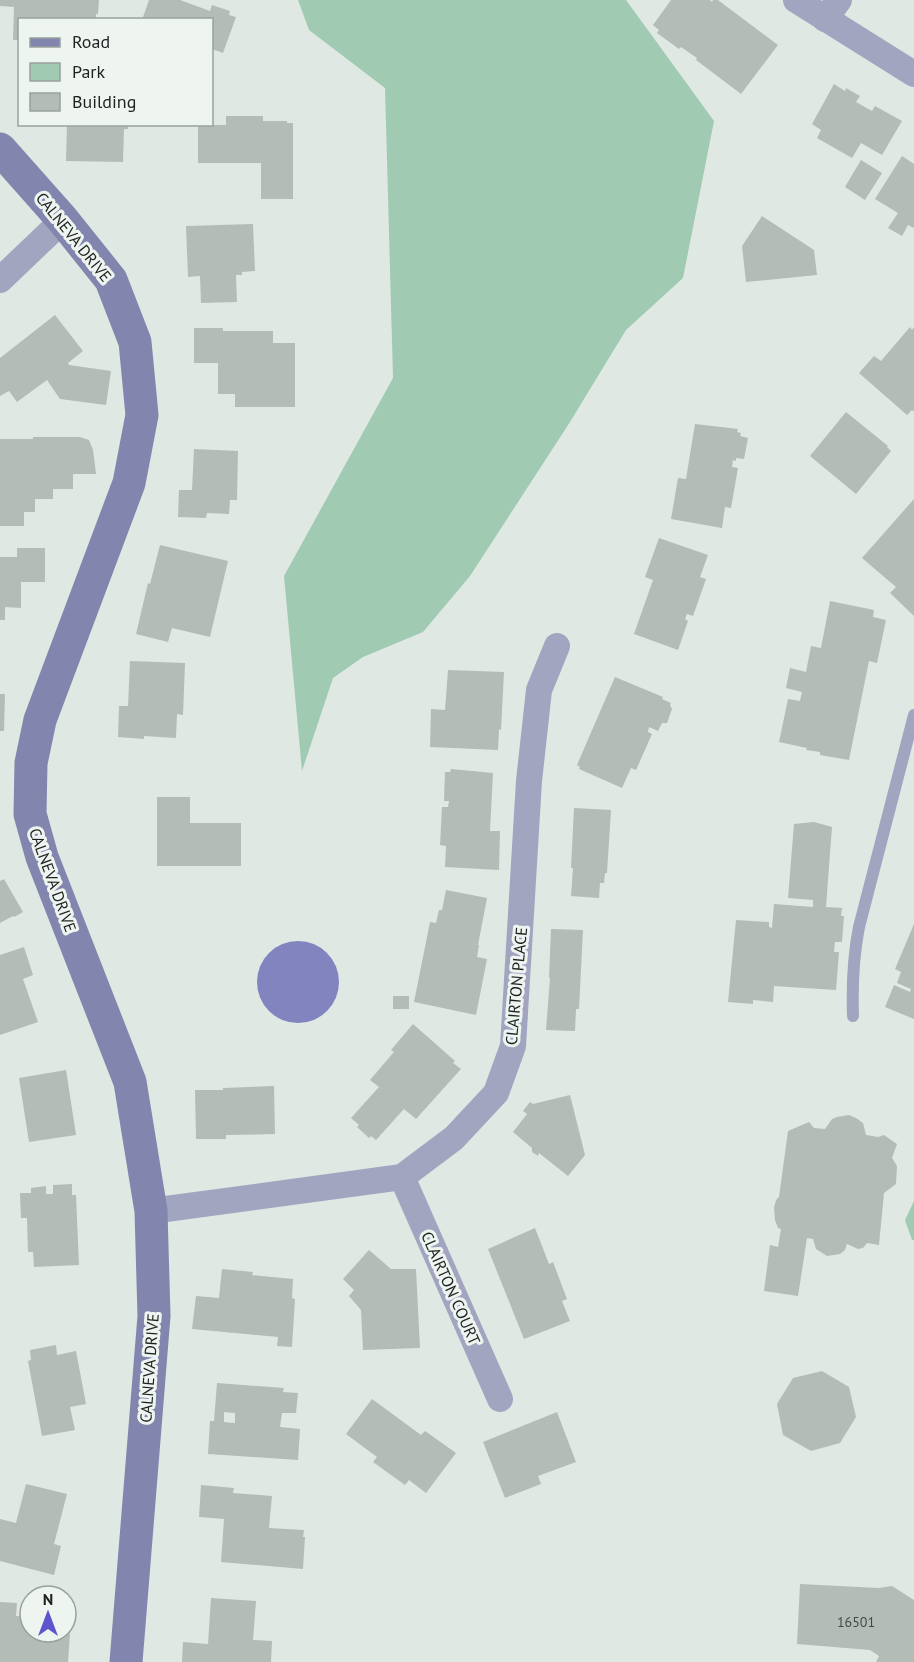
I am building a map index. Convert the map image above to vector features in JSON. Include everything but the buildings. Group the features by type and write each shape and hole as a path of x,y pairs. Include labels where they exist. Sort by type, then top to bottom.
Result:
{"main road":[{"name":"CALNEVA DRIVE","path":"0,149 63,220 111,280 135,342 142,415 129,483 40,720 31,763 30,814 42,857 130,1082 152,1211 154,1316 126,1662"}],"street":[{"path":"796,0 832,10 914,75"},
{"path":"0,280 63,220"},
{"name":"CLAIRTON PLACE","path":"402,1178 454,1138 496,1093 513,1046 530,769 539,690 557,646"},
{"path":"152,1211 402,1178"},
{"name":"CLAIRTON COURT","path":"402,1178 500,1399"}],"lane":[{"path":"854,1016 852,981 854,951 914,714"}],"green space":[{"path":"298,0 626,0 714,121 683,278 626,330 570,422 470,576 423,632 363,657 333,678 302,771 284,576 393,378 385,88 309,30"},
{"path":"914,1201 914,1240 912,1240 905,1220"}],"water":[{"path":"298,941 314,944 327,953 336,966 339,982 336,998 327,1011 314,1020 298,1023 282,1020 269,1011 260,998 257,982 260,966 269,953 282,944"}]}
